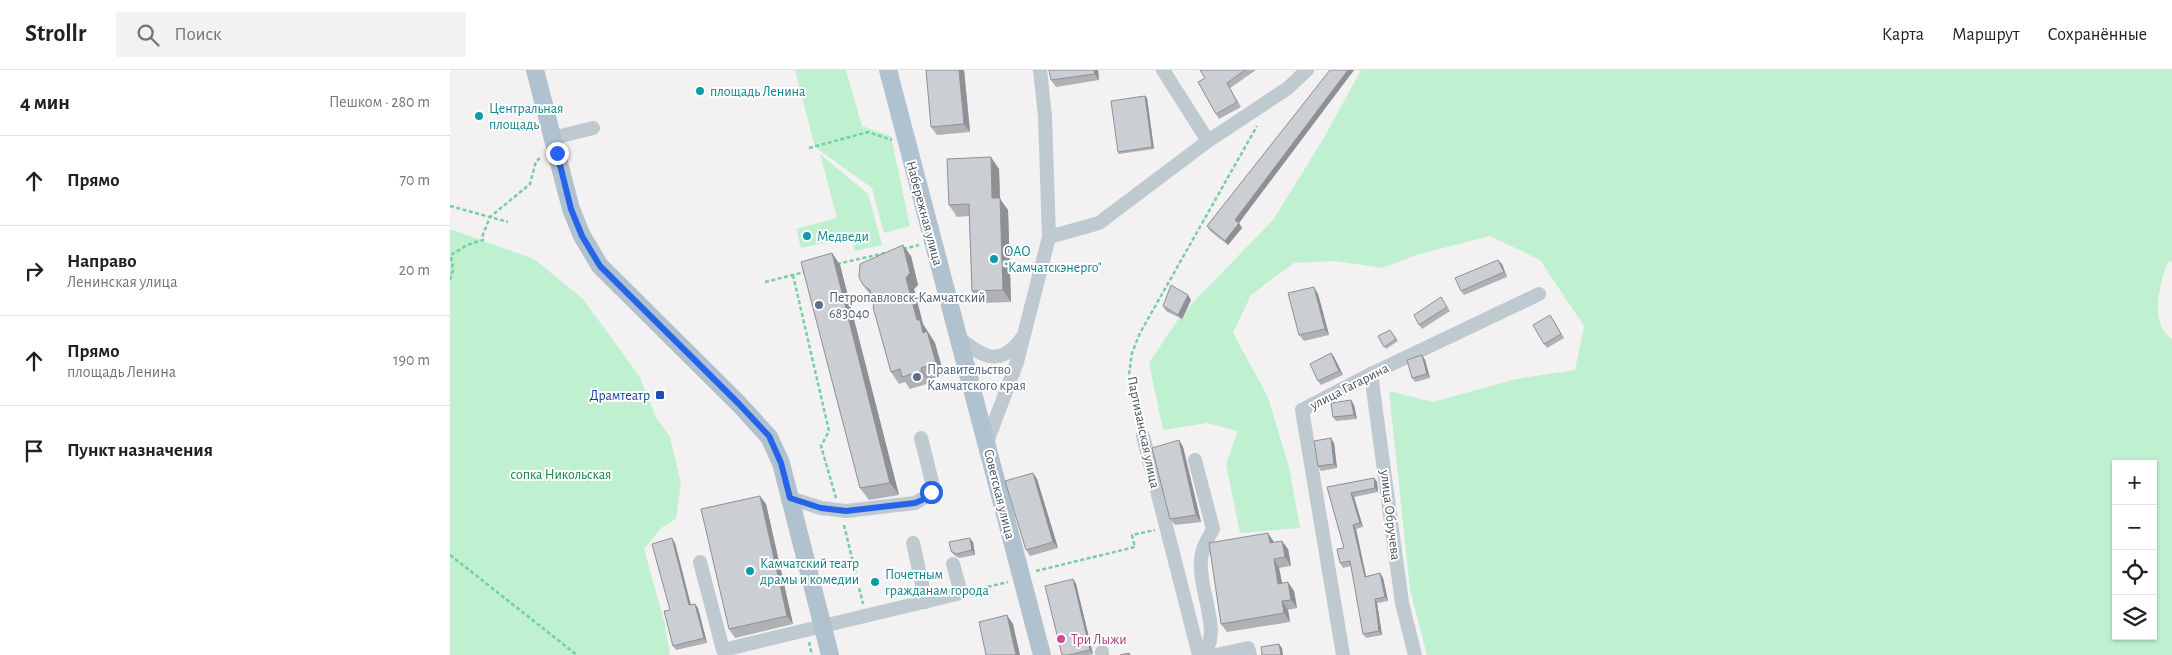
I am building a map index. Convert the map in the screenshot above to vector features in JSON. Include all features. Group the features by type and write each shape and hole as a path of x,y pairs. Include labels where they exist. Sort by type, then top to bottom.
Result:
{"main road":[{"path":"535,70 571,209 582,236 600,266 769,436 781,463 830,655"},
{"name":"Набережная улица","path":"888,70 987,442"},
{"name":"Советская улица","path":"987,442 1042,655"}],"street":[{"name":"Советская улица","path":"987,442 1017,362 1049,237 1045,116 1040,70"},
{"path":"1163,70 1208,141"},
{"path":"1049,237 1099,223 1208,141 1281,94 1307,70"},
{"path":"553,138 593,128"},
{"name":"улица Гагарина","path":"1343,655 1302,410 1371,374 1539,294"},
{"path":"959,338 979,354 1001,356 1013,349 1024,335"},
{"name":"улица Обручева","path":"1371,374 1375,390 1402,603 1415,655"},
{"name":"Партизанская улица","path":"1143,436 1199,655"},
{"path":"790,498 821,508 846,511 915,503 927,496 933,486 921,438"},
{"path":"1195,460 1214,529 1202,550 1200,562 1202,586 1211,624 1212,640 1209,648 1203,655"},
{"path":"913,543 926,602"},
{"path":"700,562 723,650 961,593 954,564"},
{"path":"1216,655 1248,648 1250,655"}],"path":[{"name":"Партизанская улица","path":"1143,436 1129,374 1132,353 1140,333 1258,125"},
{"path":"809,148 868,132 893,140"},
{"path":"450,280 453,270 451,255 467,245 482,241 482,235 490,217 530,184 536,161 542,157"},
{"path":"450,206 508,222"},
{"path":"902,249 921,245"},
{"path":"836,265 892,251"},
{"path":"765,282 810,271"},
{"path":"793,275 829,431 821,446 840,510"},
{"path":"1032,572 1135,547 1132,535 1166,527"},
{"path":"845,528 862,601"},
{"path":"450,555 577,655"},
{"path":"961,593 1009,582"}],"green space":[{"path":"795,70 846,70 862,126 891,136 910,226 884,233 872,188 815,147"},
{"path":"1361,70 2172,70 2172,261 2167,263 2161,282 2158,314 2160,324 2172,339 2172,655 1427,655 1410,589 1389,391 1433,402 1516,379 1575,370 1584,326 1540,260 1490,236 1416,255 1382,268 1335,261 1294,263 1251,295 1233,333 1268,397 1289,467 1300,528 1240,533 1226,464 1238,431 1207,423 1163,430 1149,363 1181,315 1273,220 1325,136"},
{"path":"820,154 868,194 882,245 855,251 850,237 801,248 796,229 837,218"},
{"name":"сопка Никольская","path":"450,229 534,259 583,299 640,377 656,417 670,437 681,483 676,519 661,528 644,549 664,621 670,655 450,655"}],"building":[{"path":"926,70 959,70 964,124 931,127"},
{"path":"1049,70 1094,70 1095,74 1051,80"},
{"path":"1200,70 1245,70 1227,83 1237,102 1216,114 1198,82 1205,78"},
{"path":"1330,70 1348,70 1235,220 1239,223 1225,241 1207,226"},
{"path":"1145,96 1152,147 1118,152 1111,101"},
{"name":"ОАО \"Камчатскэнерго\"","path":"991,157 992,198 1000,198 1003,290 972,291 969,204 949,205 947,159"},
{"path":"903,245 910,273 906,278 917,320 920,320 923,333 927,331 936,363 921,368 922,371 902,377 900,369 891,372 870,290 863,285 859,277 860,264"},
{"path":"832,253 890,483 860,488 801,262"},
{"path":"1498,260 1504,272 1461,291 1455,278"},
{"path":"1171,285 1188,295 1178,315 1163,306"},
{"path":"1314,287 1325,329 1299,335 1288,293"},
{"path":"1441,297 1447,307 1419,325 1414,315"},
{"path":"1550,315 1561,334 1544,344 1533,325"},
{"path":"1390,330 1396,339 1384,347 1378,336"},
{"path":"1331,353 1339,371 1318,381 1310,364"},
{"path":"1422,355 1427,374 1412,378 1407,360"},
{"path":"1351,400 1354,415 1333,417 1331,403"},
{"path":"1331,438 1334,464 1318,466 1314,441"},
{"path":"1179,440 1196,515 1170,519 1152,448"},
{"path":"1033,473 1053,542 1026,550 1005,481"},
{"path":"1374,478 1375,488 1351,493 1360,523 1353,525 1365,577 1380,573 1385,597 1375,599 1379,631 1363,634 1350,561 1340,563 1337,549 1344,548 1327,487"},
{"name":"Камчатский театр драмы и комедии","path":"760,496 787,616 729,629 701,509"},
{"path":"1268,533 1270,543 1282,541 1285,557 1274,559 1278,584 1288,582 1291,600 1282,601 1284,613 1221,624 1209,543"},
{"path":"672,538 689,605 695,604 704,638 673,646 664,611 670,610 652,544"},
{"path":"970,538 972,550 956,554 951,551 949,542"},
{"path":"1073,579 1090,650 1062,655 1045,586"},
{"path":"1007,615 1016,655 986,655 979,622"},
{"path":"1279,644 1281,655 1262,655 1261,647"}],"place":[{"name":"площадь Ленина","path":"700,91"},
{"name":"Центральная площадь","path":"479,116"},
{"name":"Медведи","path":"807,236"},
{"name":"ОАО \"Камчатскэнерго\"","path":"994,259"},
{"name":"Петропавловск-Камчатский 683040","path":"819,305"},
{"name":"Правительство Камчатского края","path":"917,377"},
{"name":"Драмтеатр","path":"660,395"},
{"name":"Камчатский театр драмы и комедии","path":"750,571"},
{"name":"Почетным гражданам города","path":"875,582"},
{"name":"Три Лыжи","path":"1061,639"}],"route":[{"path":"557,153 571,209 582,236 600,266 769,436 781,463 790,498 821,508 846,511 915,503 931,492"}]}
